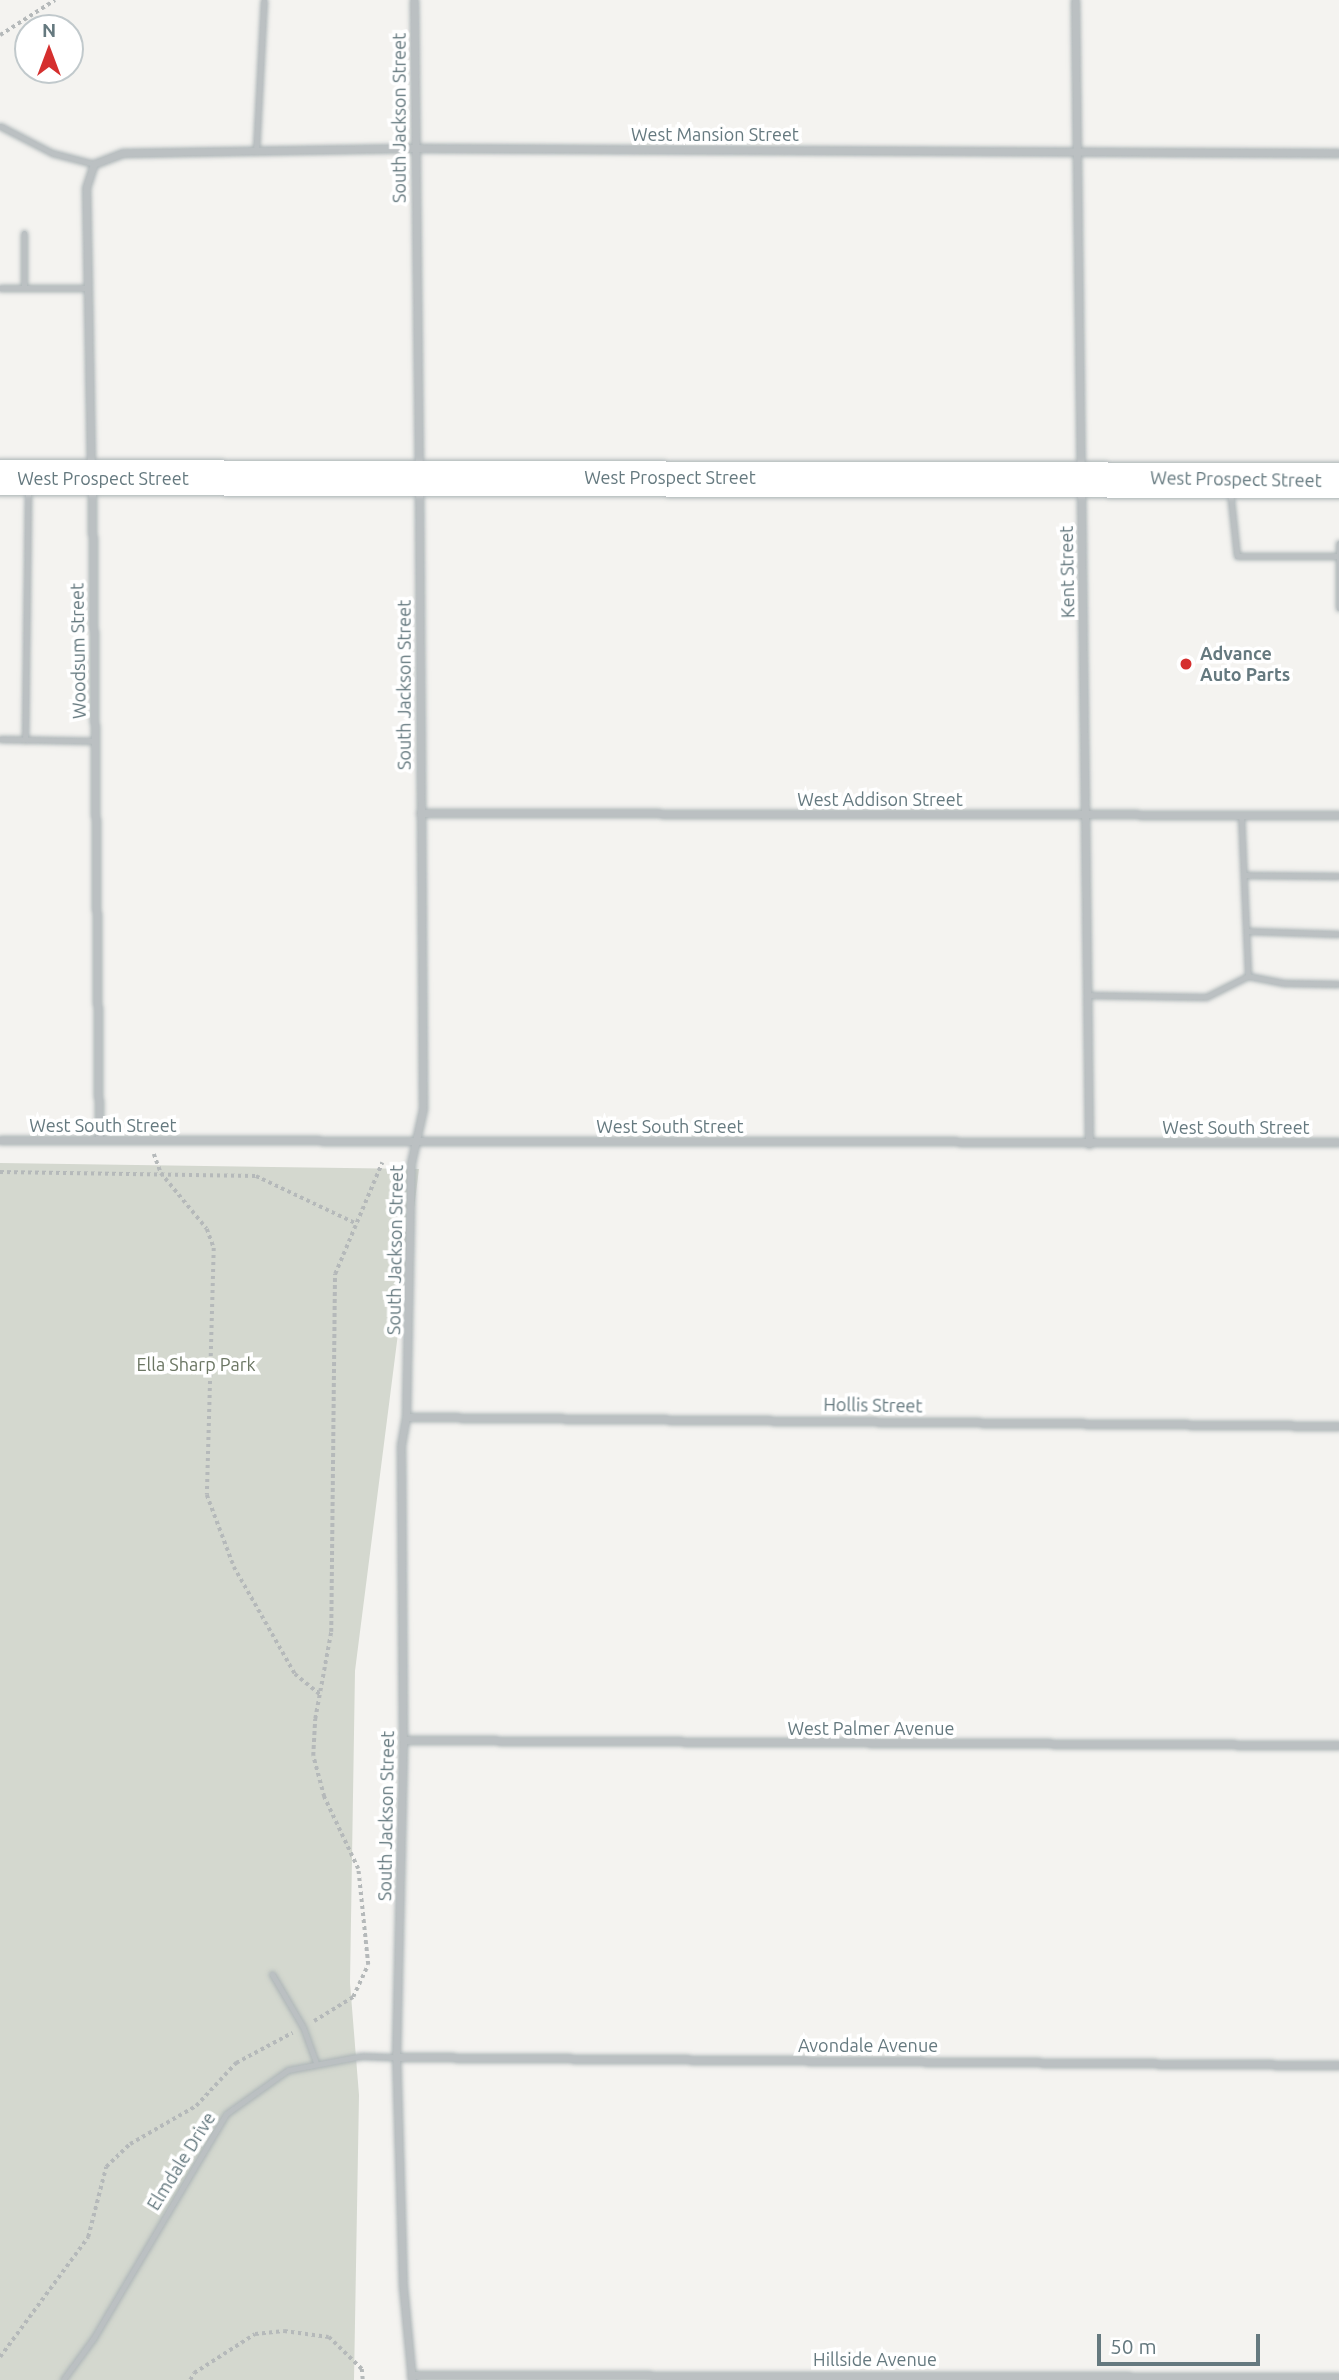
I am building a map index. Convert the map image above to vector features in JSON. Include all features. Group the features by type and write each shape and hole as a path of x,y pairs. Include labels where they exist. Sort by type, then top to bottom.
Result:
{"street":[{"name":"South Jackson Street","path":"412,2377 403,2287 396,2057 403,1740 401,1445 407,1417 411,1163 423,1110 419,476 413,148 414,0"},
{"name":"Kent Street","path":"1075,0 1089,1144"},
{"name":"West Mansion Street","path":"94,164 123,153 413,148 1339,153"},
{"name":"Woodsum Street","path":"94,164 86,188 85,288 92,479 99,1140"},
{"name":"West Prospect Street","path":"14,477 1339,480"},
{"name":"West Addison Street","path":"420,813 1339,815"},
{"name":"West South Street","path":"0,1140 1089,1144 1339,1142"},
{"name":"Hollis Street","path":"407,1417 1339,1426"},
{"name":"West Palmer Avenue","path":"403,1740 1339,1745"},
{"name":"Avondale Avenue","path":"396,2057 1339,2065"},
{"name":"Hillside Avenue","path":"412,2377 1339,2377"}],"lane":[{"path":"256,151 264,0"},
{"path":"0,126 8,127 52,153 94,164"},
{"path":"24,233 24,286"},
{"path":"0,288 85,288"},
{"path":"14,477 25,740"},
{"path":"1229,478 1237,556 1338,555"},
{"path":"1339,543 1339,608"},
{"path":"0,740 95,741"},
{"path":"1241,814 1248,976"},
{"path":"1244,875 1339,876"},
{"path":"1246,931 1339,934"},
{"path":"1088,995 1206,997 1248,976 1285,984 1339,984"},
{"path":"272,1974 303,2027 316,2062"},
{"name":"Elmdale Drive","path":"63,2380 93,2339 226,2114 266,2081 316,2062 362,2056 396,2057"}],"path":[{"path":"0,35 55,0"},
{"path":"149,1141 161,1173 207,1229 214,1248 206,1495 234,1567 295,1674 320,1694"},
{"path":"0,2357 88,2237 106,2167 130,2144 196,2106 236,2063 353,1997 368,1965 358,1869 324,1797 313,1756 331,1632 335,1275 382,1163"},
{"path":"0,1172 256,1175 357,1224"},
{"path":"190,2380 194,2372 255,2334 284,2331 329,2337 362,2369 363,2380"}],"green space":[{"name":"Ella Sharp Park","path":"0,1163 419,1169 355,1671 350,1983 359,2095 354,2380 0,2380"}],"place":[{"name":"Advance Auto Parts","path":"1186,664"}]}
